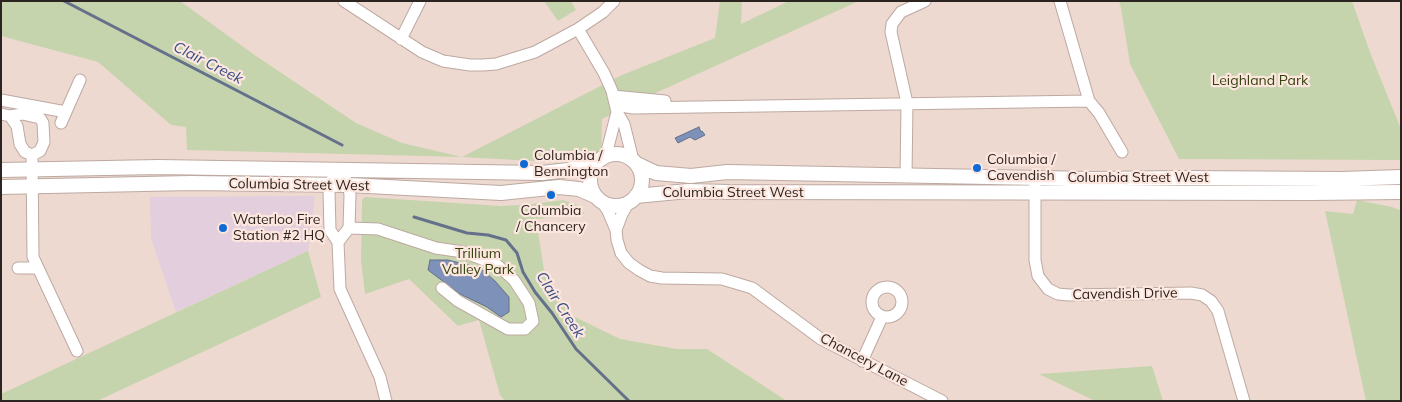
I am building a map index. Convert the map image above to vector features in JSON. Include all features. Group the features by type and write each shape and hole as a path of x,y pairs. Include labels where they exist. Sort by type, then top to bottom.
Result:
{"main road":[{"path":"620,154 635,162 641,172 642,180 640,189 632,200 615,206 599,199 591,190 590,175 601,159 620,154"},
{"name":"Columbia Street West","path":"1,170 32,162 192,167 542,173 568,170 601,159"},
{"name":"Columbia Street West","path":"635,162 656,173 690,176 727,172 1035,178 1341,179 1401,177"},
{"path":"191,184 192,167"},
{"name":"Columbia Street West","path":"1,187 191,184 350,185 502,193 559,187 579,189 599,199"},
{"name":"Columbia Street West","path":"632,200 688,191 1036,193 1401,192"}],"street":[{"path":"344,1 422,52 443,61 470,65 496,64 535,52 578,29 603,12 614,1"},
{"path":"401,39 420,1"},
{"path":"906,176 907,103 891,32 892,24 901,12 925,1"},
{"path":"1060,1 1089,101 1099,113 1122,152"},
{"path":"578,29 604,73 624,124 635,162"},
{"path":"1,100 63,118 80,80"},
{"path":"616,105 633,108 1089,101"},
{"path":"601,159 616,105"},
{"path":"6,115 22,114 36,116 43,123 44,142 32,162"},
{"path":"6,115 17,126 20,144 32,162 33,257 77,350"},
{"path":"338,242 349,228 350,185 339,169 329,185 330,230 338,242 340,289 380,377 386,401"},
{"name":"Cavendish Drive","path":"1035,178 1035,260 1038,276 1048,290 1058,294 1069,295 1191,292 1202,295 1211,301 1218,311 1244,401"},
{"name":"Chancery Lane","path":"599,199 608,211 616,230 621,253 629,263 639,270 650,276 662,278 722,279 752,288 821,339 942,401"},
{"path":"616,230 622,214 632,200"},
{"path":"349,228 378,229 436,248 464,252 496,264 514,280 529,303 533,321 524,329 508,329 458,301 442,288"},
{"path":"18,268 38,268"},
{"path":"862,361 882,317"}],"shaded area":[{"path":"315,196 308,251 176,312 151,238 150,197"}],"green space":[{"path":"1,1 180,1 256,56 356,123 402,143 462,157 187,150 186,127 171,125 98,62 1,36"},
{"path":"544,1 571,1 576,10 558,21"},
{"path":"720,1 742,1 741,24 789,1 859,1 602,119 601,155 587,164 462,157 622,75 715,38"},
{"name":"Leighland Park","path":"1119,1 1352,1 1371,55 1401,129 1401,160 1179,159 1130,64"},
{"name":"Trillium Valley Park","path":"365,197 501,206 563,200 577,205 585,214 536,219 544,270 569,314 620,339 677,349 707,349 787,401 505,401 500,395 479,320 458,326 409,279 365,294 361,260 362,200"},
{"path":"1357,200 1392,207 1400,210 1401,214 1401,401 1366,401 1325,211 1353,214"},
{"path":"308,251 321,297 97,401 1,401 1,394"},
{"path":"1152,366 1163,401 1095,401 1039,374"}],"water":[{"path":"699,127 705,135 695,140 690,137 678,143 675,138"},
{"path":"430,260 448,260 480,268 509,297 509,312 501,317 487,307 460,294 428,270"}],"waterway":[{"name":"Clair Creek","path":"64,1 342,145"},
{"name":"Clair Creek","path":"414,217 467,233 488,235 506,240 517,253 523,272 535,292 552,313 576,349 629,401"}],"place":[{"name":"Columbia / Bennington","path":"524,164"},
{"name":"Columbia / Cavendish","path":"977,168"},
{"name":"Columbia / Chancery","path":"551,195"},
{"name":"Waterloo Fire Station #2 HQ","path":"223,228"}]}
